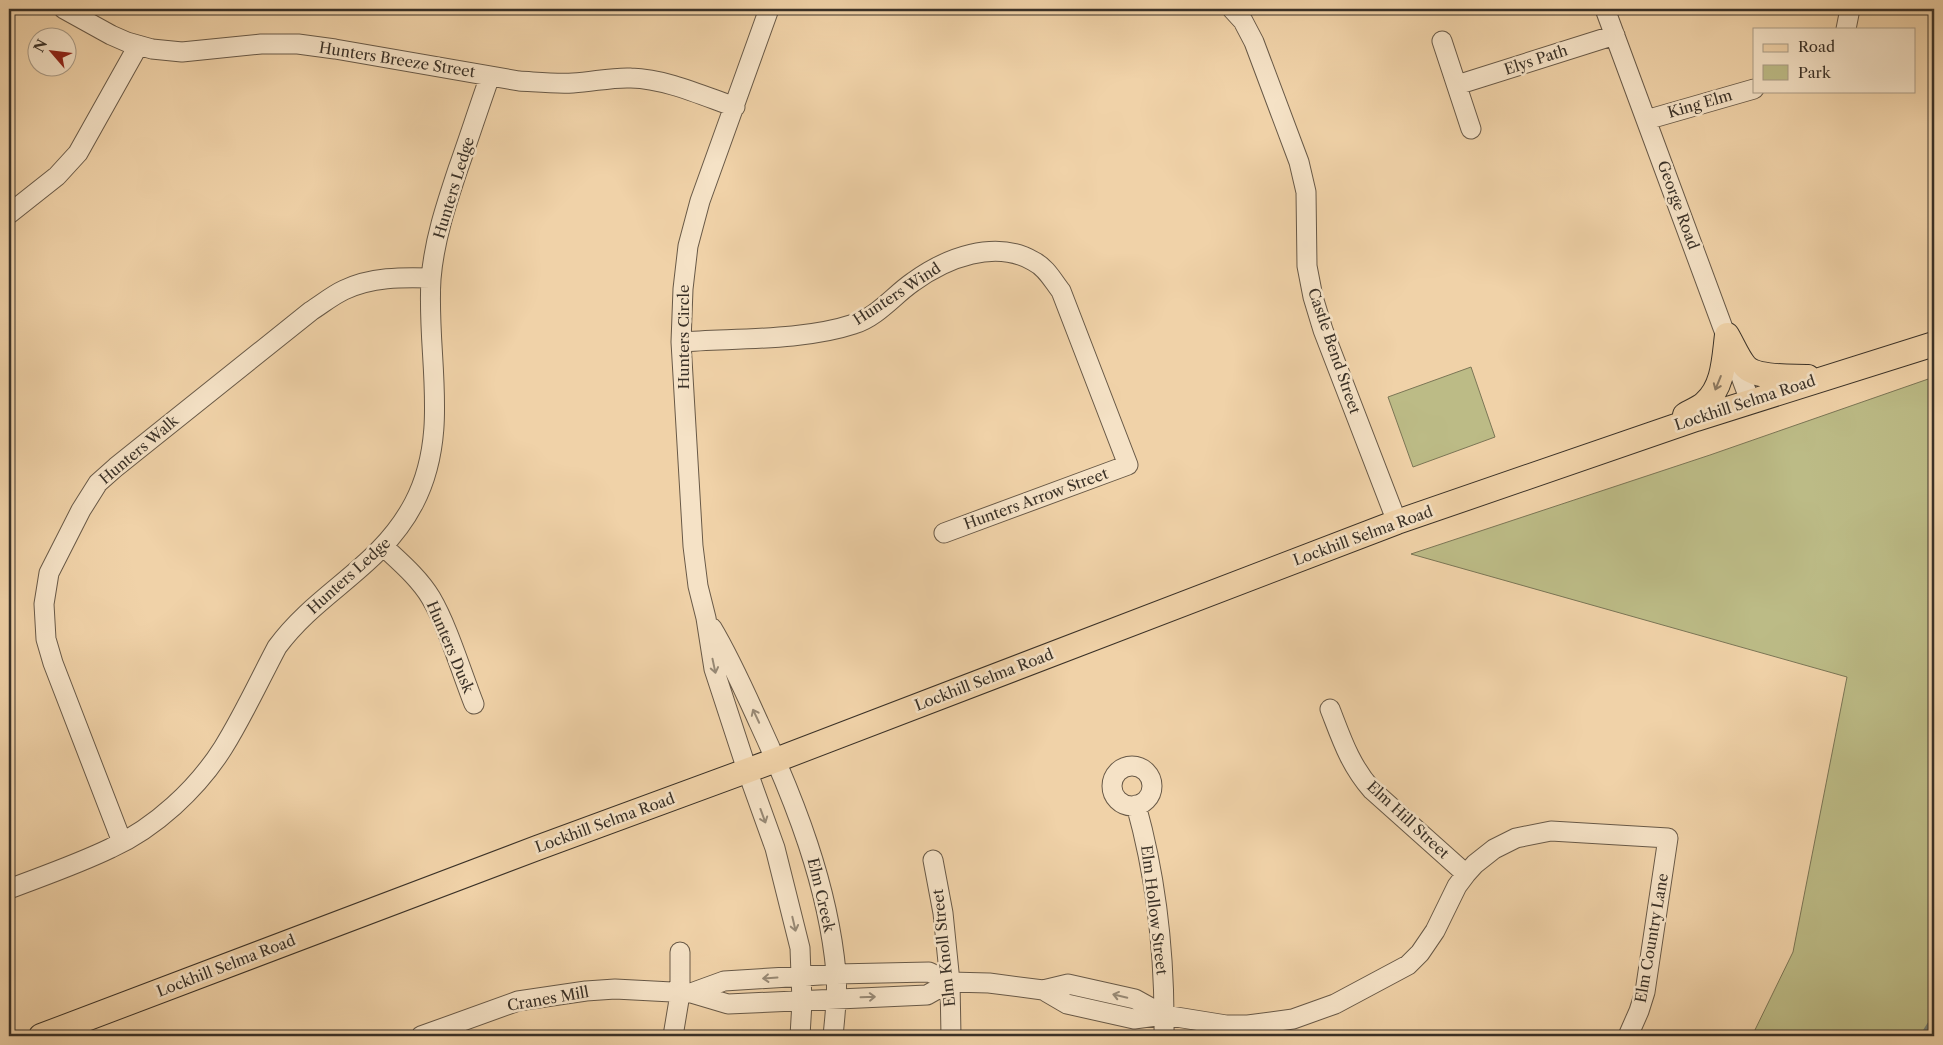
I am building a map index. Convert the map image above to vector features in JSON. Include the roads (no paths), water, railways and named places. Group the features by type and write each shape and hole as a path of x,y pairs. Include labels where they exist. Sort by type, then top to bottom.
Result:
{"main road":[{"path":"1727,335 1746,367 1752,371 1770,376 1826,378"},
{"path":"1655,432 1705,404 1713,394 1723,371 1727,335"},
{"name":"Lockhill Selma Road","path":"41,1036 537,848 776,760 1398,522 1655,432 1934,344"}],"street":[{"name":"Hunters Breeze Street","path":"64,9 111,35 138,46 167,52 261,44 298,44 519,81 575,83 616,78 647,79 735,106"},
{"name":"Hunters Circle","path":"747,770 714,669 706,618 698,586 693,546 681,342 682,289 688,246 700,201 769,9"},
{"name":"Castle Bend Street","path":"1232,9 1243,21 1254,42 1299,162 1306,192 1307,266 1313,297 1398,522"},
{"name":"George Road","path":"1605,9 1750,401"},
{"name":"Elys Path","path":"1457,85 1615,35"},
{"path":"1442,41 1471,129"},
{"path":"9,214 57,176 78,153 138,46"},
{"name":"Hunters Ledge","path":"9,889 112,848 135,835 184,796 223,748 277,647 287,633 299,620 384,547 415,502 425,475 434,440 435,405 430,304 431,278 442,216 490,76"},
{"name":"King Elm","path":"1646,120 1753,88"},
{"name":"Hunters Wind","path":"681,342 791,335 829,330 856,323 884,306 912,282 938,266 966,256 996,251 1007,252 1033,261 1044,269 1061,292 1128,465"},
{"name":"Hunters Walk","path":"122,842 53,663 46,639 44,604 49,573 82,510 98,483 116,467 312,311 344,290 371,280 401,277 431,278"},
{"name":"Hunters Arrow Street","path":"944,533 1128,465"},
{"name":"Hunters Dusk","path":"384,547 418,581 430,597 441,618 474,704"},
{"name":"Hunters Circle","path":"706,618 729,657 776,760"},
{"name":"Elm Hill Street","path":"1330,709 1348,757 1360,776 1372,790 1466,874"},
{"name":"Elm Creek","path":"776,760 816,867 832,944 836,974 833,1036"},
{"path":"747,770 783,877 800,948 802,1002 800,1036"},
{"name":"Elm Hollow Street","path":"1136,805 1144,835 1159,927 1164,1036"},
{"name":"Elm Country Lane","path":"1466,874 1494,849 1516,838 1551,832 1668,838 1645,992 1628,1036"},
{"name":"Elm Knoll Street","path":"933,860 943,913 950,982 951,1036"},
{"path":"950,982 989,982 1043,990 1067,1004 1134,1019 1164,1015 1226,1025 1248,1025 1293,1019 1335,1004 1408,965 1420,953 1435,931 1457,886 1466,874"},
{"path":"674,1036 686,994 680,952"},
{"name":"Cranes Mill","path":"686,994 724,981 836,974 929,972 950,982"},
{"name":"Cranes Mill","path":"420,1036 518,1001 551,995 615,990 686,994 728,1004 802,1002 835,998 927,995 950,982"}],"waterway":[{"path":"1922,1036 1934,1017"}]}
